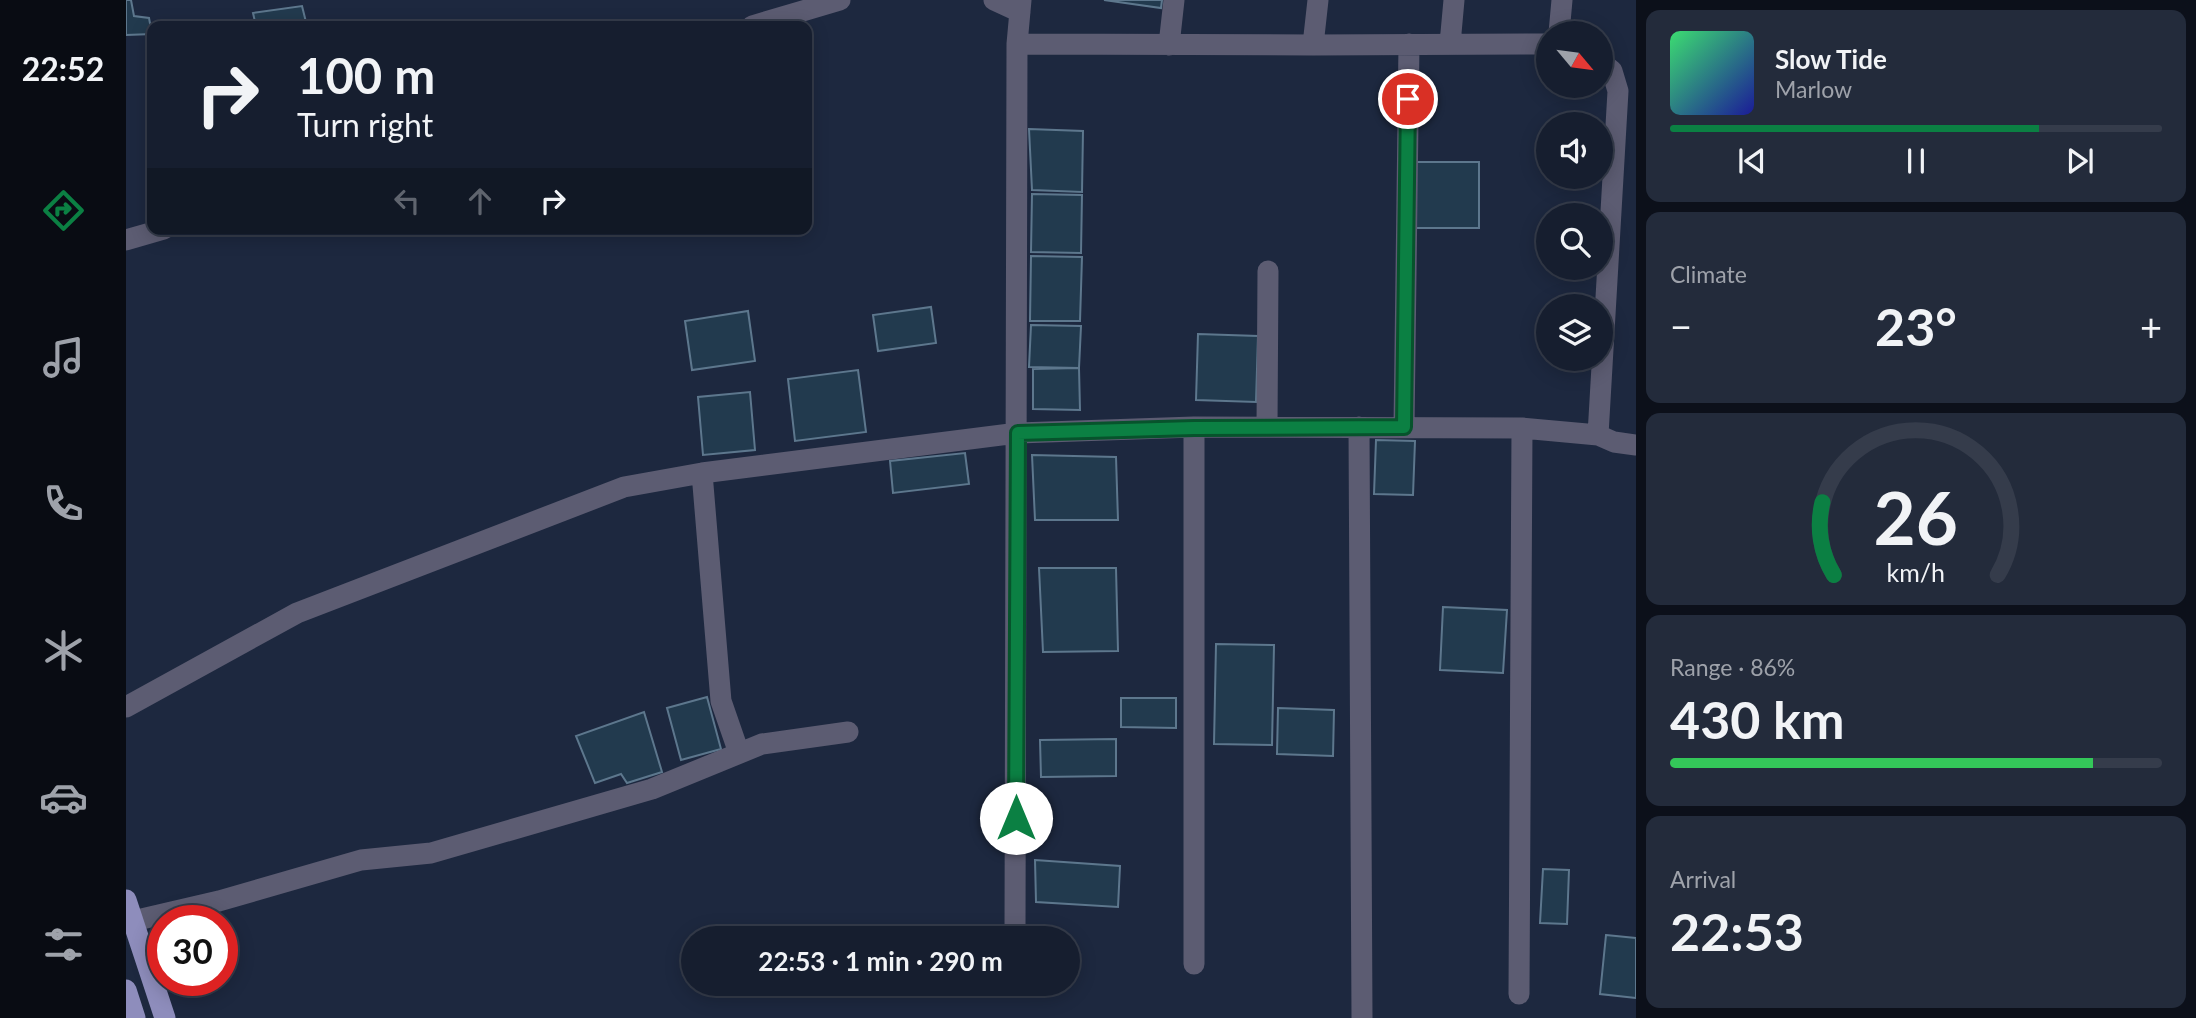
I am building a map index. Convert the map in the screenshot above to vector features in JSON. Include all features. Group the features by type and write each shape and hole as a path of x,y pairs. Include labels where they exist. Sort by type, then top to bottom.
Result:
{"main road":[{"path":"126,900 165,1018"},
{"path":"126,989 135,1018"}],"street":[{"path":"769,21 840,0"},
{"path":"994,0 1020,6 1017,44 1018,433 1014,926"},
{"path":"1169,45 1174,0"},
{"path":"1313,45 1318,0"},
{"path":"1450,44 1454,0"},
{"path":"1560,21 1562,0"},
{"path":"1017,44 1536,44"},
{"path":"1404,427 1409,44"},
{"path":"1598,435 1618,91 1614,78"},
{"path":"126,240 147,234"},
{"path":"1267,426 1268,271"},
{"path":"126,707 297,613 624,487 702,473 1018,433 1267,426 1522,428 1598,435 1614,442 1636,446"},
{"path":"1359,427 1362,1018"},
{"path":"1194,428 1194,964"},
{"path":"1519,994 1522,428"},
{"path":"702,473 721,701 739,753"},
{"path":"133,922 219,901 360,860 430,853 652,789 762,744 848,732"}],"building":[{"path":"126,0 131,0 134,16 149,18 150,21 147,21 147,34 126,35"},
{"path":"1104,0 1162,0 1161,8"},
{"path":"302,6 306,21 255,21 253,13"},
{"path":"1029,129 1083,131 1082,192 1032,190"},
{"path":"1414,162 1479,162 1479,228 1413,228"},
{"path":"1032,194 1082,195 1081,253 1031,252"},
{"path":"1031,256 1082,257 1080,321 1030,321"},
{"path":"931,307 936,343 878,351 873,315"},
{"path":"748,311 755,361 692,370 685,321"},
{"path":"1031,325 1081,326 1079,368 1029,367"},
{"path":"1198,334 1258,336 1256,402 1196,400"},
{"path":"1079,368 1080,410 1033,409 1033,369"},
{"path":"858,370 866,432 795,441 788,379"},
{"path":"750,392 755,450 703,455 698,397"},
{"path":"1376,440 1415,441 1413,495 1374,494"},
{"path":"965,453 969,484 893,493 890,461"},
{"path":"1032,455 1116,457 1118,520 1035,520"},
{"path":"1039,568 1116,568 1118,651 1043,652"},
{"path":"1443,607 1507,610 1503,673 1440,670"},
{"path":"1216,644 1274,645 1272,745 1214,744"},
{"path":"707,697 721,749 681,760 667,708"},
{"path":"1121,698 1176,698 1176,728 1121,727"},
{"path":"1278,708 1334,710 1333,756 1277,754"},
{"path":"644,712 662,772 627,783 621,774 595,783 576,736"},
{"path":"1116,739 1116,776 1041,777 1040,740"},
{"path":"1035,860 1120,866 1118,907 1036,902"},
{"path":"1543,869 1569,870 1567,924 1540,923"},
{"path":"1606,935 1636,938 1636,998 1600,994"}],"route":[{"path":"1016,818 1018,433 1267,426 1404,427 1408,99"}]}
